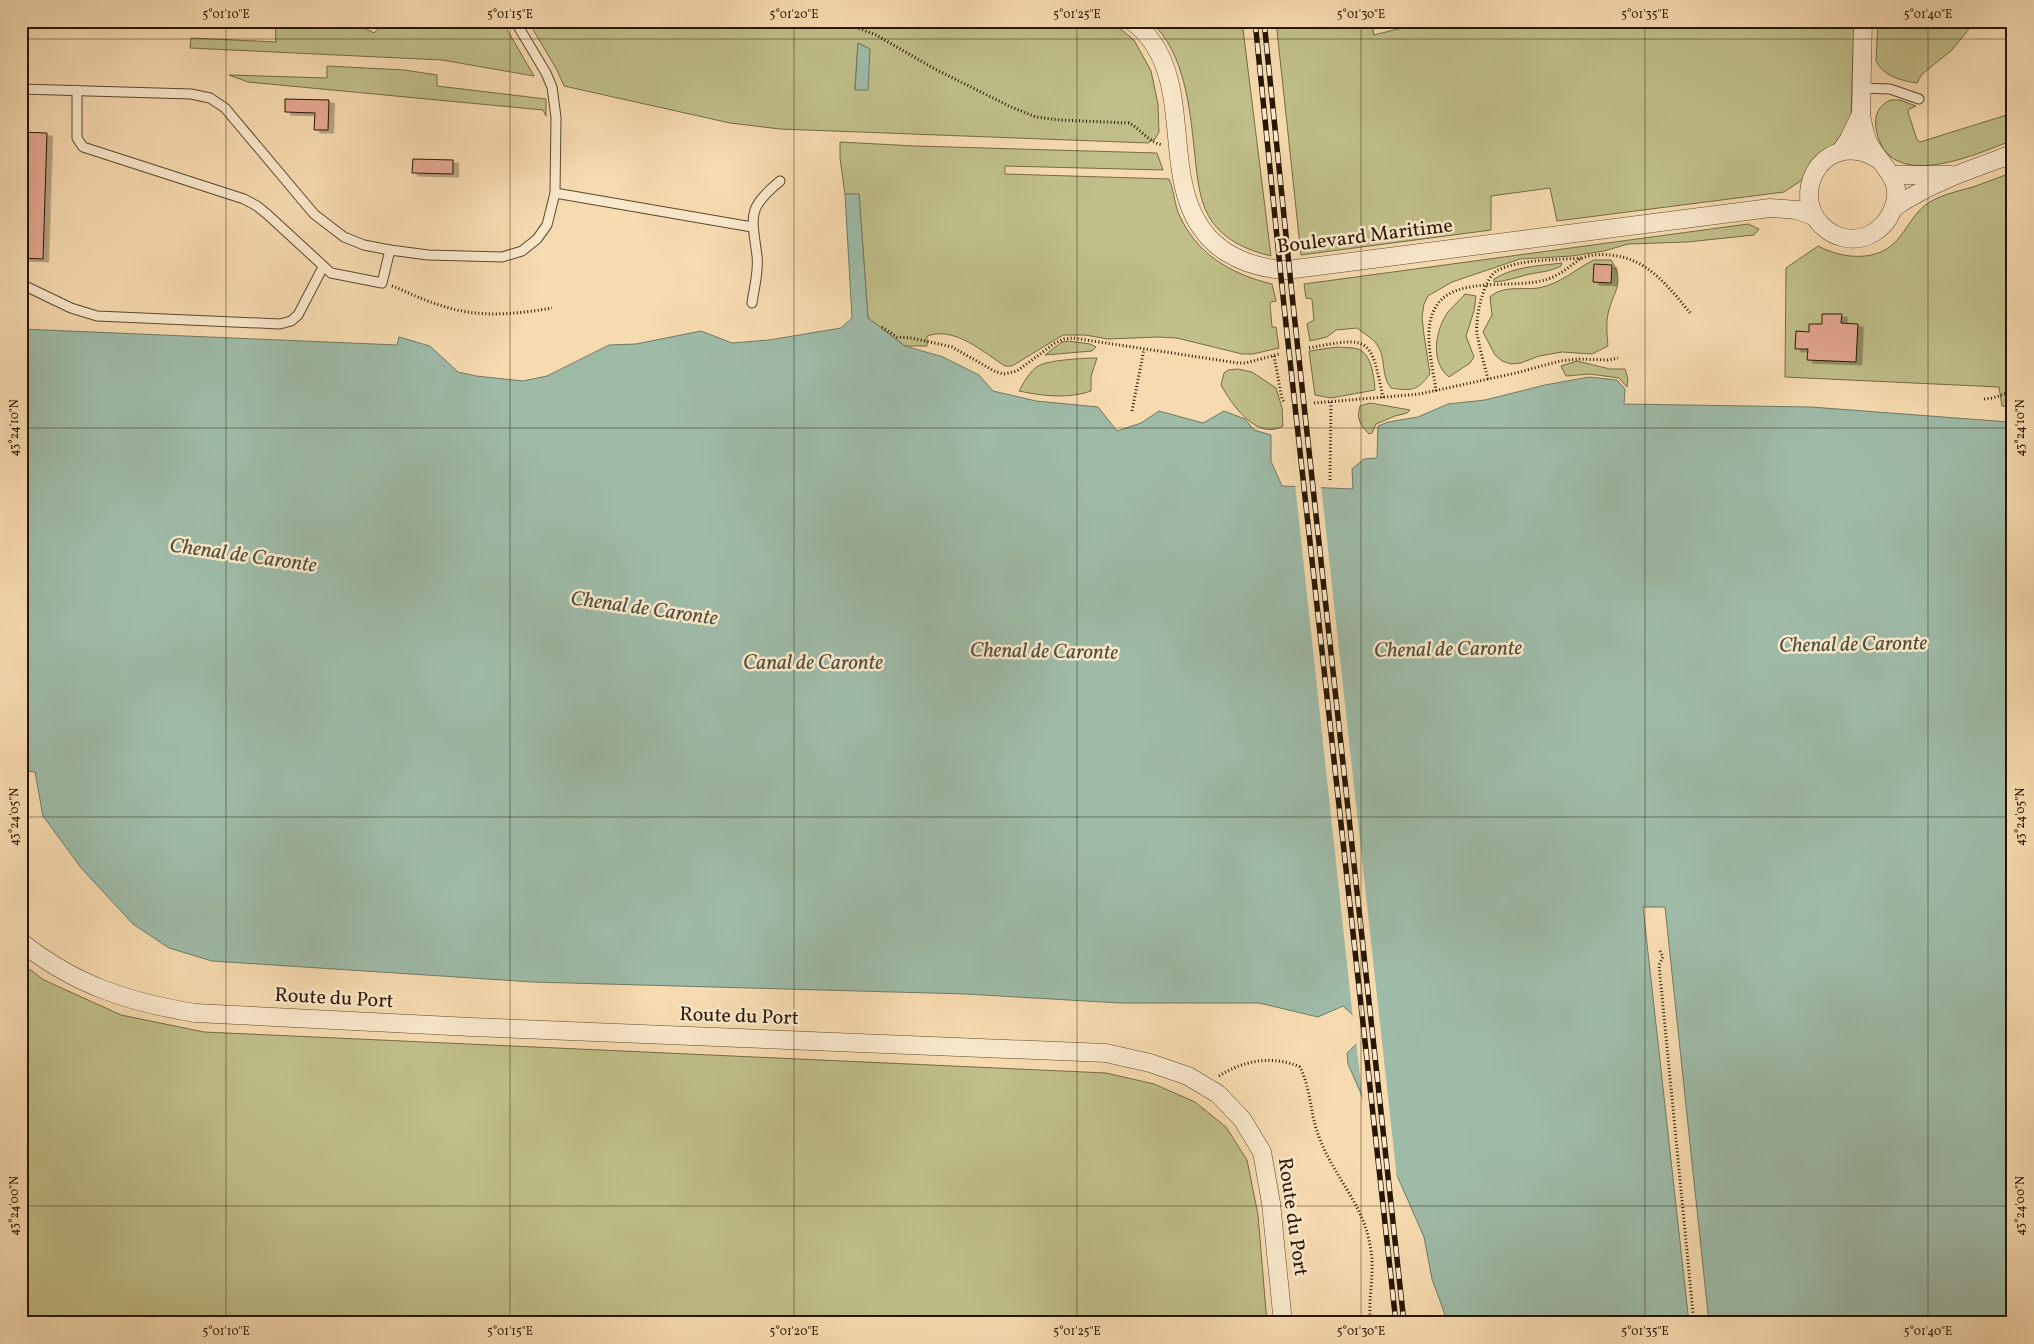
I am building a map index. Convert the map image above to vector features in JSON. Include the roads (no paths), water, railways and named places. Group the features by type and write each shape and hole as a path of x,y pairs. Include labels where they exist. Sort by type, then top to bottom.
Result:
{"street":[{"name":"Boulevard Maritime","path":"1132,21 1141,28 1152,42 1167,72 1186,198 1194,218 1206,235 1217,246 1233,257 1252,266 1269,270 1308,268 1770,208 1797,210 1815,217"},
{"path":"1863,21 1861,114 1863,127 1870,146 1887,168 1896,187 1895,206 1886,224 1872,234 1859,238 1844,238 1831,233 1821,226 1815,217 1808,199 1810,180 1822,162 1840,152 1857,150 1867,153 1887,168 1951,175"},
{"path":"1840,152 1849,139 1861,114"},
{"path":"1895,206 1912,194 1935,186 1951,175 2013,154"},
{"name":"Boulevard Maritime","path":"1770,208 1795,197 1810,180"},
{"name":"Route du Port","path":"21,942 43,959 78,979 113,994 153,1006 195,1013 530,1030 1106,1053 1150,1063 1188,1076 1218,1094 1242,1119 1262,1152 1271,1203 1283,1323"}],"lane":[{"path":"21,89 191,94 210,98 225,108 235,118 314,214 344,237 364,245 428,255 502,257 522,251 537,239 547,225 555,193 556,117 552,88 546,73 516,21"},
{"path":"1862,88 1890,89 1919,99"},
{"path":"77,90 78,138 83,147 244,199 268,215 332,274 382,283 390,250"},
{"path":"752,303 757,257 752,227 753,215 765,194 780,181"},
{"path":"555,193 752,227"},
{"path":"21,284 71,308 97,316 280,324 292,321 298,315 323,267"}],"water":[{"path":"858,43 870,49 868,90 855,90"},
{"name":"Canal de Caronte","path":"845,194 859,194 868,318 905,346 943,357 979,375 993,391 1036,401 1098,407 1117,431 1141,423 1159,411 1203,423 1224,411 1245,419 1254,430 1271,435 1271,461 1282,486 1353,489 1352,469 1364,459 1377,458 1378,426 1388,422 1418,417 1448,404 1485,400 1545,385 1589,377 1617,380 1625,389 1624,404 1811,407 2009,422 2009,408 2013,407 2013,1323 1709,1323 1665,907 1643,907 1689,1323 1448,1323 1432,1279 1424,1237 1348,1064 1347,1053 1365,1036 1356,1018 1343,1006 1318,1017 1259,1003 1120,1003 966,994 533,982 212,961 169,948 133,924 82,869 43,816 35,772 21,770 21,329 397,345 399,337 430,346 458,372 523,381 547,376 609,345 636,344 701,331 732,343 769,340 841,328 852,318"}],"railway":[{"path":"1255,21 1284,306 1396,1323"},
{"path":"1264,21 1404,1323"}],"water label":[{"name":"Chenal de Caronte","path":"243,556"},
{"name":"Chenal de Caronte","path":"644,609"},
{"name":"Chenal de Caronte","path":"1853,645"},
{"name":"Chenal de Caronte","path":"1448,650"},
{"name":"Chenal de Caronte","path":"1044,652"}]}
